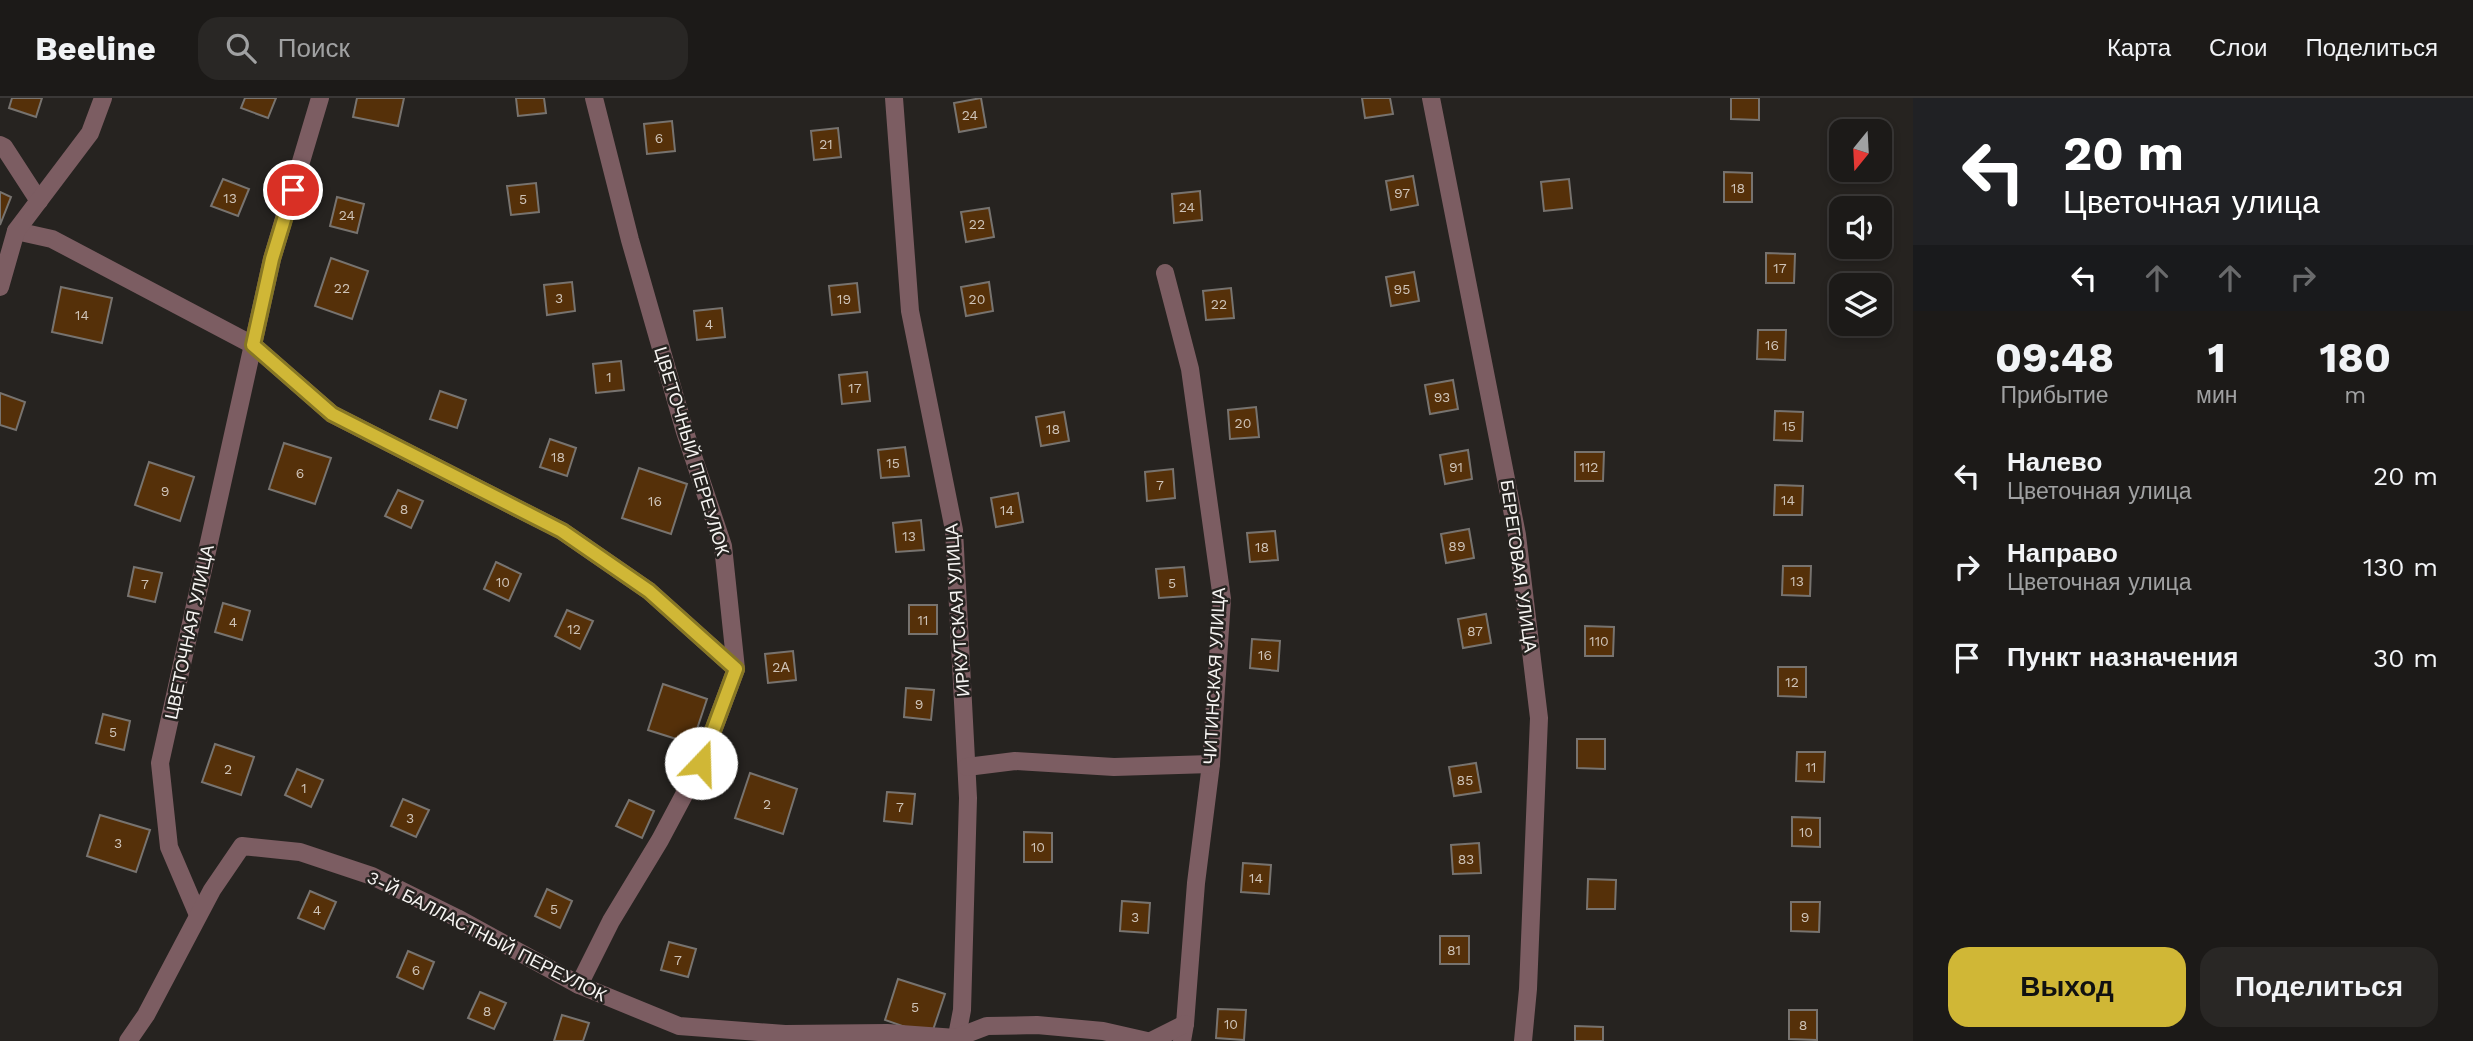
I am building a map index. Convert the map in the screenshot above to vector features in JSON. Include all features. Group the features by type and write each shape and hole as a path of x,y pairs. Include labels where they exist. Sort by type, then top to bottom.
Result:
{"street":[{"path":"0,287 16,231 90,133 103,98"},
{"name":"ЦВЕТОЧНАЯ УЛИЦА","path":"198,915 169,847 160,763 272,259 320,98"},
{"name":"ЦВЕТОЧНЫЙ ПЕРЕУЛОК","path":"579,985 611,922 660,840 701,763 736,669 723,546 685,432 633,253 594,98"},
{"name":"ИРКУТСКАЯ УЛИЦА","path":"894,98 910,310 954,530 968,798 962,997 956,1039"},
{"name":"БЕРЕГОВАЯ УЛИЦА","path":"1431,98 1517,535 1539,718 1528,989 1523,1041"},
{"path":"0,145 4,147 39,201"},
{"path":"16,231 52,239 253,345 332,414 562,531 649,591 736,669"},
{"name":"ЧИТИНСКАЯ УЛИЦА","path":"1164,273 1190,369 1222,599 1211,764 1196,883 1184,1033"},
{"path":"967,766 1015,761 1114,767 1211,764"},
{"name":"3-Й БАЛЛАСТНЫЙ ПЕРЕУЛОК","path":"128,1041 146,1015 212,890 242,846 300,852 372,876 457,918 579,985 679,1026 785,1034 887,1033 956,1039"},
{"path":"956,1039 987,1026 1037,1025 1103,1031 1149,1041 1184,1033"}],"building":[{"path":"12,98 42,98 36,117 9,108"},
{"path":"245,98 276,98 268,118 241,108"},
{"path":"357,98 404,98 398,126 353,117"},
{"path":"516,98 544,98 546,113 518,116"},
{"path":"981,98 986,127 959,132 954,103"},
{"path":"1362,98 1390,98 1393,114 1365,118"},
{"path":"1731,98 1759,98 1759,120 1731,119"},
{"path":"672,121 675,151 647,154 644,124"},
{"path":"838,128 841,157 814,160 811,131"},
{"path":"1724,172 1752,173 1752,202 1724,202"},
{"path":"1413,176 1418,205 1391,210 1386,181"},
{"path":"223,179 249,189 238,216 211,206"},
{"path":"1569,179 1572,208 1544,211 1541,182"},
{"path":"536,183 539,212 511,215 507,186"},
{"path":"1200,191 1202,220 1174,223 1172,194"},
{"path":"0,192 11,197 0,225"},
{"path":"337,197 364,204 357,233 330,226"},
{"path":"989,208 994,237 966,242 961,212"},
{"path":"1766,253 1795,254 1794,283 1766,283"},
{"path":"331,258 368,271 352,319 315,306"},
{"path":"1414,272 1419,301 1391,306 1386,277"},
{"path":"572,282 575,311 547,315 544,285"},
{"path":"989,282 993,311 966,316 961,287"},
{"path":"857,283 860,312 832,315 829,286"},
{"path":"61,287 112,298 102,343 52,332"},
{"path":"1231,288 1234,318 1206,320 1203,291"},
{"path":"722,308 725,337 697,340 694,311"},
{"path":"1758,330 1786,330 1785,360 1757,359"},
{"path":"621,361 624,390 596,393 593,364"},
{"path":"867,372 870,401 842,404 839,375"},
{"path":"1453,380 1458,409 1430,414 1425,385"},
{"path":"440,391 466,400 457,428 430,419"},
{"path":"0,393 25,402 16,430 0,425"},
{"path":"1256,407 1259,437 1230,439 1228,410"},
{"path":"1775,411 1803,412 1802,441 1774,440"},
{"path":"1064,412 1069,441 1041,446 1036,417"},
{"path":"550,439 576,448 567,476 540,467"},
{"path":"284,443 331,458 315,504 269,489"},
{"path":"905,447 909,476 881,478 878,450"},
{"path":"1468,450 1472,479 1445,484 1440,455"},
{"path":"1575,452 1604,452 1603,481 1575,481"},
{"path":"149,462 194,477 180,521 135,505"},
{"path":"639,468 687,484 671,534 622,518"},
{"path":"1173,469 1175,498 1147,501 1145,472"},
{"path":"1775,485 1803,486 1802,515 1774,515"},
{"path":"398,490 423,501 411,528 385,516"},
{"path":"1018,493 1023,522 996,527 991,498"},
{"path":"921,520 924,550 896,552 893,523"},
{"path":"1469,529 1474,558 1446,563 1441,534"},
{"path":"1275,531 1278,560 1250,562 1247,533"},
{"path":"496,562 521,574 509,601 484,589"},
{"path":"1783,566 1811,566 1810,596 1782,595"},
{"path":"134,567 162,573 155,602 128,596"},
{"path":"1184,567 1187,596 1159,598 1156,569"},
{"path":"223,603 250,611 242,640 215,632"},
{"path":"909,605 937,605 937,634 909,634"},
{"path":"567,610 593,621 580,649 555,636"},
{"path":"1486,614 1491,643 1463,648 1458,619"},
{"path":"1585,626 1614,627 1613,656 1585,656"},
{"path":"1252,639 1280,641 1278,671 1250,668"},
{"path":"793,651 796,680 768,683 765,654"},
{"path":"1778,667 1806,667 1806,697 1778,696"},
{"path":"663,684 707,699 692,744 648,730"},
{"path":"906,688 934,690 931,720 904,717"},
{"path":"103,714 130,721 124,750 96,743"},
{"path":"1577,739 1605,739 1605,769 1577,768"},
{"path":"215,744 254,757 241,795 202,782"},
{"path":"1797,752 1825,752 1824,782 1796,781"},
{"path":"1476,763 1481,792 1454,796 1449,767"},
{"path":"297,769 323,780 311,807 285,795"},
{"path":"750,773 797,789 783,834 735,818"},
{"path":"887,792 915,794 912,824 884,821"},
{"path":"403,799 429,810 416,837 391,826"},
{"path":"629,800 654,811 642,838 616,826"},
{"path":"100,815 150,830 136,872 87,856"},
{"path":"1792,817 1820,818 1820,847 1792,846"},
{"path":"1024,832 1052,833 1052,862 1024,862"},
{"path":"1479,843 1481,873 1453,874 1451,845"},
{"path":"1243,863 1271,865 1269,894 1241,892"},
{"path":"1588,879 1616,880 1615,909 1587,909"},
{"path":"547,889 572,901 560,928 535,916"},
{"path":"310,891 336,902 324,929 298,918"},
{"path":"1122,901 1150,903 1148,933 1120,931"},
{"path":"1791,902 1820,902 1819,932 1791,931"},
{"path":"1440,936 1469,936 1469,964 1440,964"},
{"path":"669,942 696,949 688,977 661,970"},
{"path":"408,951 434,962 423,989 397,977"},
{"path":"898,979 945,994 931,1036 885,1020"},
{"path":"480,992 506,1003 494,1029 468,1018"},
{"path":"1218,1009 1246,1010 1244,1040 1216,1038"},
{"path":"1789,1010 1817,1010 1817,1040 1789,1039"},
{"path":"562,1015 589,1023 583,1041 554,1041"},
{"path":"1575,1026 1603,1027 1603,1041 1575,1041"}],"route":[{"path":"293,190 272,259 253,345 332,414 562,531 649,591 736,669 701,763"}]}
